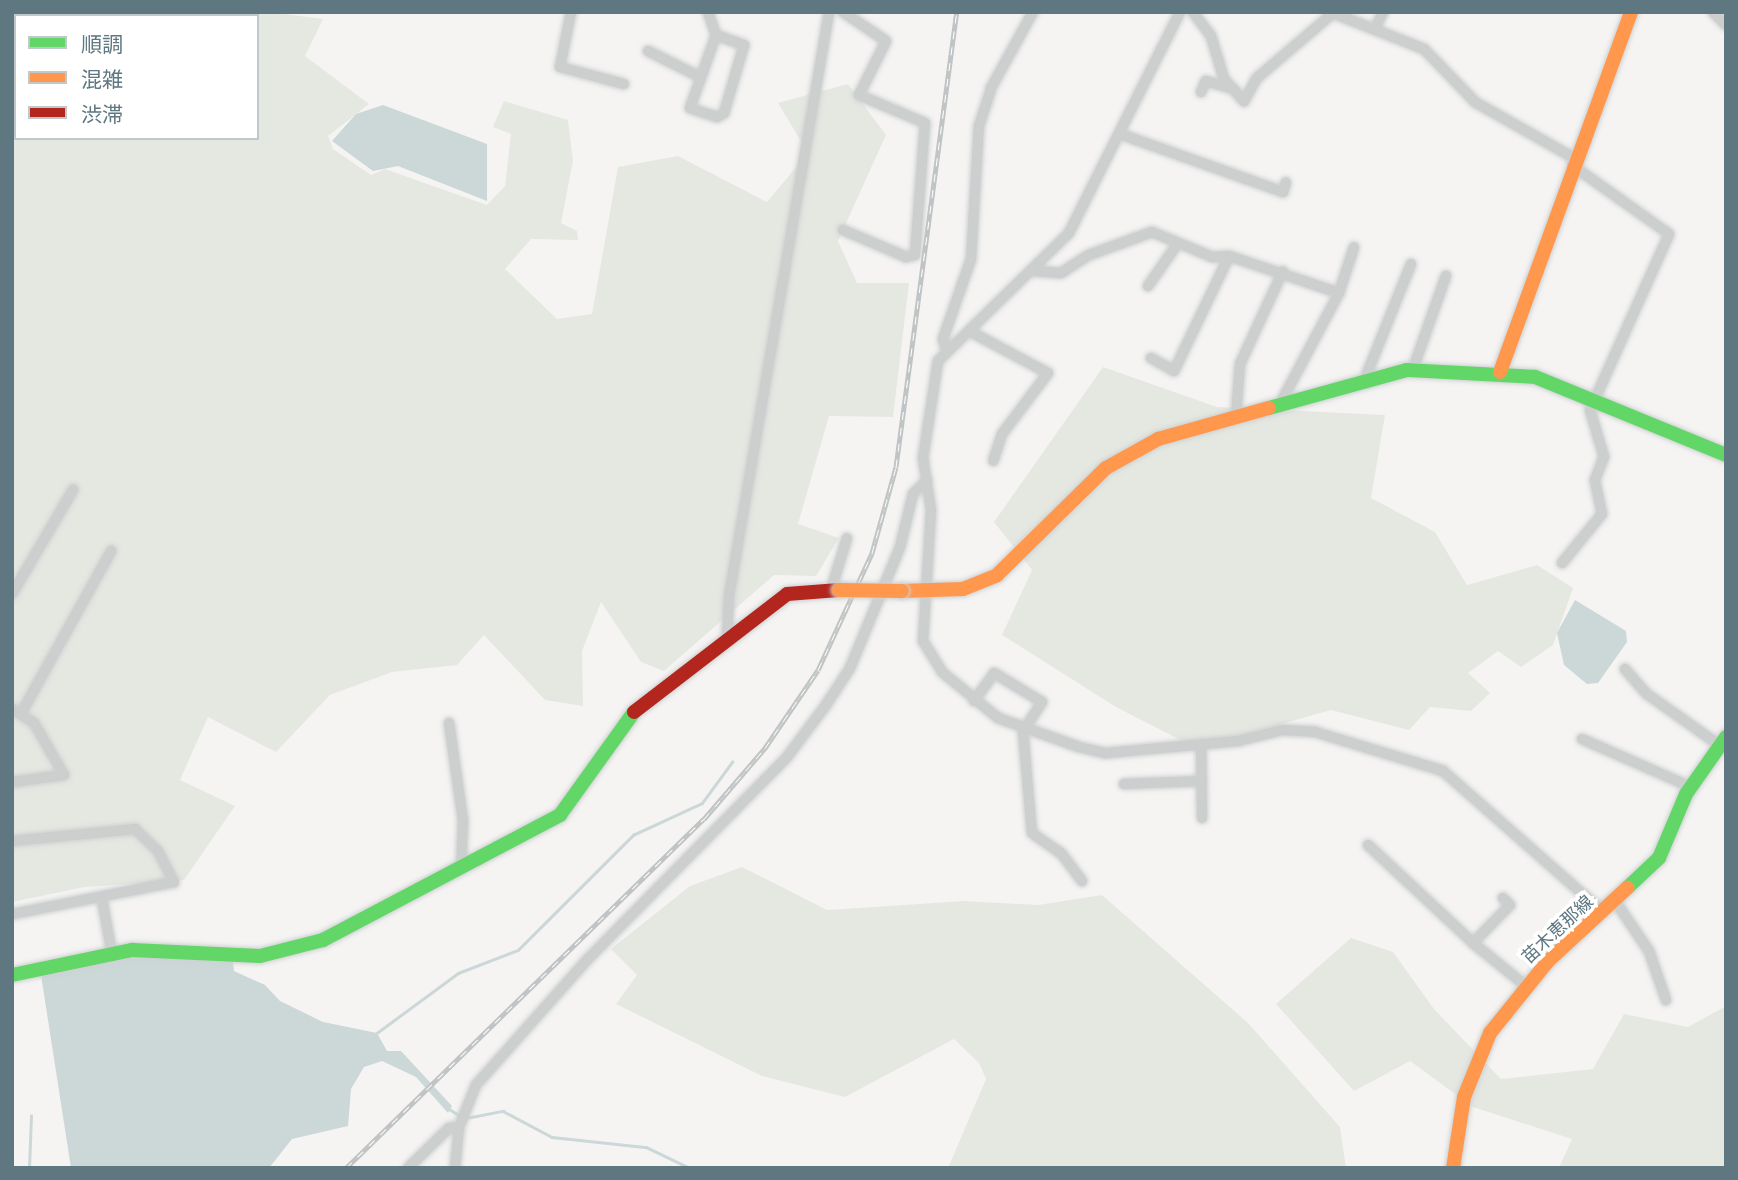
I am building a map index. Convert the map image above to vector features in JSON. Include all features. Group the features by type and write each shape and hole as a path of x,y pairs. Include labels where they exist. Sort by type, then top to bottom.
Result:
{"street":[{"path":"571,12 560,67 624,83"},
{"path":"708,12 716,35 698,76 690,108 717,117 724,113 744,45 716,35"},
{"path":"727,636 729,596 830,12"},
{"path":"843,230 905,257 915,255 925,123 859,95 886,41 844,12"},
{"path":"947,352 943,339 971,259 982,117 1033,12"},
{"path":"1180,12 1074,225 973,332 947,352 935,370 923,458 927,480 923,641 942,672 974,701 1023,731 1106,753 1201,744 1283,730 1315,732 1443,771 1603,912"},
{"path":"1193,12 1211,36 1220,72 1244,100 1257,78 1333,13 1424,49 1475,102 1573,161 1668,234 1589,424 1604,457 1595,480 1602,514 1562,563"},
{"path":"1375,28 1383,12"},
{"path":"1500,372 1573,161 1632,12"},
{"path":"1713,12 1726,25"},
{"path":"648,51 698,76"},
{"path":"1201,92 1206,81 1234,89"},
{"path":"1120,134 1283,192 1286,182"},
{"path":"1033,271 1061,273 1142,234 1178,243 1212,257 1229,256 1283,271 1339,293"},
{"path":"1148,286 1178,243"},
{"path":"1281,402 1339,293 1354,247"},
{"path":"1151,358 1174,371 1229,256"},
{"path":"1364,381 1411,264"},
{"path":"1236,416 1240,364 1283,271"},
{"path":"1413,369 1446,276"},
{"path":"973,332 1048,373 1002,434 993,461"},
{"path":"12,975 112,954 260,956 300,949 461,869 560,815 631,715 727,636 787,594 835,590 963,589 998,575 1117,460 1158,439 1281,402 1413,369 1500,372 1598,398 1726,455"},
{"path":"455,1168 459,1127 467,1104 525,1028 787,757 818,716 850,668 900,547 914,494 927,480"},
{"path":"12,594 73,490"},
{"path":"835,590 847,538"},
{"path":"12,782 64,775 18,709 111,551"},
{"path":"1626,669 1647,694 1722,741"},
{"path":"974,701 994,673 1042,702 1023,731 1032,833 1061,853 1083,881"},
{"path":"449,723 463,820 461,869"},
{"path":"1582,739 1690,787"},
{"name":"苗木恵那線","path":"1453,1168 1471,1074 1490,1033 1527,986 1669,845 1690,787 1722,741"},
{"path":"1201,744 1202,818"},
{"path":"1124,784 1202,782"},
{"path":"12,841 135,829 158,851 174,882 102,899 12,914"},
{"path":"1368,845 1474,943 1527,986"},
{"path":"1474,943 1510,905 1503,898"},
{"path":"102,899 112,954"},
{"path":"1615,901 1660,974 1666,1000"},
{"path":"408,1168 449,1128 459,1127"}],"shaded area":[{"path":"12,12 269,12 323,19 305,56 369,104 328,136 333,149 371,175 385,169 487,205 505,186 511,134 493,127 504,101 568,120 573,161 561,223 577,231 578,240 531,239 505,269 557,319 592,314 618,167 678,156 767,202 808,153 778,103 848,84 886,135 838,241 857,283 909,283 893,417 829,416 798,524 839,538 816,576 774,575 664,671 641,662 601,602 582,651 583,706 545,700 484,635 457,665 392,672 330,695 276,752 208,717 180,780 235,806 184,880 85,887 12,902"},
{"path":"383,105 487,144 487,201 398,166 373,171 332,141 356,114"},
{"path":"1103,367 1217,407 1385,415 1371,498 1435,532 1467,585 1537,565 1573,588 1553,645 1521,667 1498,651 1468,673 1490,693 1471,711 1430,707 1409,730 1331,710 1196,748 1116,707 1002,635 1032,570 994,522"},
{"path":"1575,600 1626,631 1627,642 1598,683 1587,684 1564,665 1557,633"},
{"path":"742,867 827,910 965,901 1038,905 1102,895 1248,1023 1340,1127 1346,1168 948,1168 986,1079 979,1063 954,1039 845,1097 762,1076 616,1004 637,975 611,949 690,886"},
{"path":"1351,938 1393,952 1434,1009 1501,1079 1593,1069 1624,1014 1688,1027 1726,1006 1726,1168 1559,1168 1572,1139 1473,1107 1410,1061 1354,1091 1276,1004"},
{"path":"129,956 233,962 234,971 265,985 280,1001 323,1022 377,1033 387,1051 401,1051 452,1106 448,1113 416,1077 382,1061 364,1067 351,1089 348,1126 292,1139 269,1168 71,1168 41,975"}],"waterway":[{"path":"374,1035 458,973 518,950 633,835 702,803 732,762"},
{"path":"448,1108 460,1116"},
{"path":"466,1118 503,1111 552,1137 646,1147 690,1168"},
{"path":"29,1168 31,1116"}],"railway":[{"path":"346,1168 704,819 765,748 818,670 872,553 896,467 957,12"}],"traffic: fast":[{"path":"1269,408 1407,370 1535,377 1726,455"},
{"path":"12,975 132,950 260,956 323,940 560,815 634,712"},
{"path":"1627,888 1659,858 1686,794 1726,737"}],"traffic: slow":[{"path":"1500,372 1631,12"},
{"path":"902,591 963,589 997,575 1106,468 1158,439 1269,408"},
{"path":"839,590 902,591"},
{"path":"1453,1168 1464,1097 1490,1033 1548,961 1627,888"}],"traffic: jam":[{"path":"634,712 787,594 839,590"}]}
